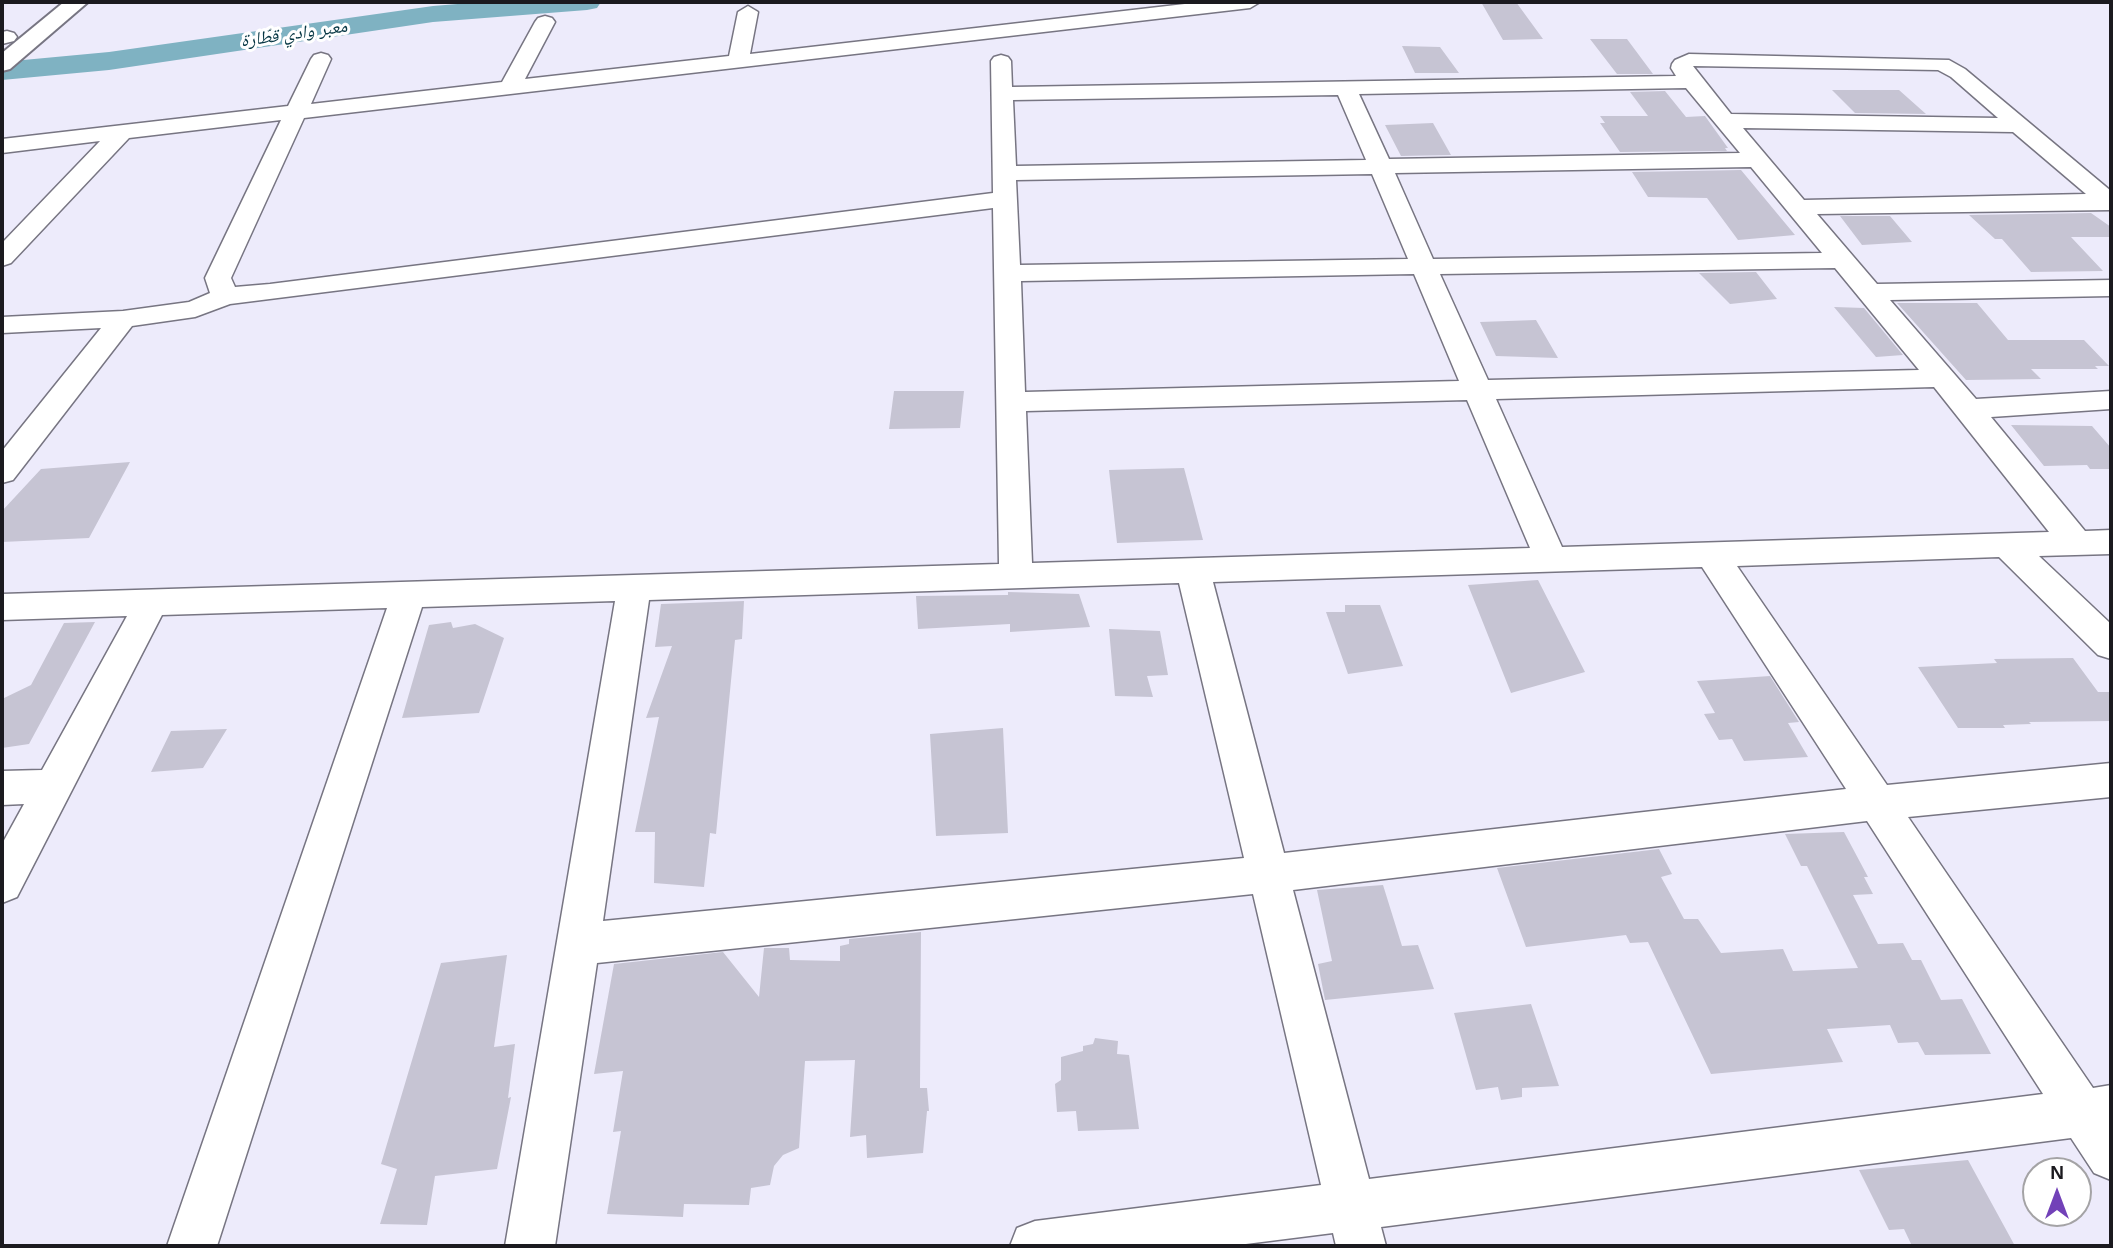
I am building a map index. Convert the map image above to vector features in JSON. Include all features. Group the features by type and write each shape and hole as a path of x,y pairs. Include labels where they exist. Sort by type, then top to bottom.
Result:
{"main road":[{"path":"4,48 51,2"},
{"path":"4,48 77,2"}],"street":[{"path":"2,146 738,61 1005,21 1250,2"},
{"path":"738,61 748,12"},
{"path":"510,87 545,22"},
{"path":"225,296 218,278 321,59"},
{"path":"2076,543 1871,292 1692,82 1681,68 1682,64 1689,60 1934,62 1958,74 2110,202"},
{"path":"1001,61 1016,576"},
{"path":"1002,94 1692,82"},
{"path":"1346,88 1551,559"},
{"path":"1726,121 2019,125"},
{"path":"2,258 122,132"},
{"path":"2,325 123,319 195,309 225,296 1004,186 1380,167 1759,160"},
{"path":"1798,206 2110,202"},
{"path":"1007,273 1844,260"},
{"path":"1871,292 2111,288"},
{"path":"2,472 123,319"},
{"path":"1011,402 1942,378"},
{"path":"1968,409 2111,400"},
{"path":"2,607 2111,542"},
{"path":"2007,545 2111,645"},
{"path":"1712,555 1877,803 2097,1111 2111,1156"},
{"path":"1193,570 1356,1226"},
{"path":"530,1246 580,944 634,588"},
{"path":"192,1246 409,594"},
{"path":"2,884 151,603"},
{"path":"580,944 1268,874 1877,803 2111,780"},
{"path":"2,788 53,787"},
{"path":"1035,1246 1356,1226 2097,1111"}],"building":[{"path":"1481,2 1516,2 1543,39 1503,40"},
{"path":"1590,39 1627,39 1653,74 1617,74"},
{"path":"1402,46 1440,47 1459,73 1415,73"},
{"path":"1832,90 1899,90 1926,114 1855,113"},
{"path":"1665,91 1686,117 1705,116 1728,148 1725,148 1727,151 1620,152 1600,123 1605,123 1600,116 1648,116 1630,92"},
{"path":"1433,123 1451,155 1401,156 1385,125"},
{"path":"1741,170 1795,235 1738,240 1707,198 1648,197 1632,172"},
{"path":"2091,213 2111,227 2111,237 2071,237 2103,271 2031,272 2002,239 1995,239 1969,215"},
{"path":"1840,216 1890,216 1912,242 1862,245"},
{"path":"1756,272 1777,299 1730,304 1699,273"},
{"path":"1897,303 1977,303 2008,340 2084,340 2109,366 2095,366 2098,369 2031,369 2041,379 1966,380"},
{"path":"1834,307 1864,308 1903,355 1876,357"},
{"path":"1536,320 1558,358 1496,356 1480,322"},
{"path":"894,391 964,391 960,428 889,429"},
{"path":"2011,425 2092,426 2111,448 2111,469 2090,469 2087,465 2044,466"},
{"path":"130,462 89,538 2,542 2,511 41,469"},
{"path":"1184,468 1203,540 1117,543 1109,470"},
{"path":"1538,580 1585,672 1511,693 1468,585"},
{"path":"1008,592 1079,594 1090,627 1010,632 1010,624 918,629 916,596 1008,595"},
{"path":"744,601 742,639 735,640 716,834 710,833 704,887 654,883 655,832 635,832 659,717 646,718 672,646 655,647 661,604"},
{"path":"1345,605 1380,605 1403,666 1348,674 1326,612 1345,612"},
{"path":"95,622 29,744 2,748 2,699 31,685 64,623"},
{"path":"451,622 453,628 475,624 504,638 479,713 402,718 429,625"},
{"path":"1109,629 1160,631 1168,675 1147,676 1153,697 1115,696"},
{"path":"2073,658 2098,692 2111,692 2111,721 2029,722 2031,724 2003,725 2005,728 1958,728 1918,667 1997,663 1994,659"},
{"path":"1770,676 1799,722 1788,723 1808,757 1744,761 1732,739 1719,740 1704,714 1715,713 1697,681"},
{"path":"1003,728 1008,833 936,836 930,734"},
{"path":"227,729 203,768 151,772 171,731"},
{"path":"1844,832 1868,877 1864,877 1873,894 1853,895 1878,944 1903,943 1912,960 1921,960 1941,1000 1962,999 1991,1054 1925,1055 1918,1042 1898,1043 1890,1025 1827,1029 1843,1062 1711,1074 1648,942 1630,943 1626,935 1526,947 1497,868 1659,849 1672,874 1661,877 1684,919 1698,919 1721,953 1783,949 1793,971 1858,968 1807,866 1801,866 1785,834"},
{"path":"1383,885 1402,946 1418,945 1434,989 1325,1000 1318,964 1332,961 1317,890"},
{"path":"921,932 920,1088 927,1088 929,1111 923,1153 867,1158 866,1135 850,1137 855,1060 805,1061 799,1148 783,1155 774,1166 770,1185 751,1188 749,1205 684,1204 683,1217 607,1214 621,1131 613,1132 623,1071 594,1074 614,964 723,952 759,997 764,948 789,948 790,960 840,961 840,946 849,944 849,939"},
{"path":"507,955 494,1047 515,1044 508,1098 511,1097 497,1169 435,1176 427,1225 380,1224 397,1169 381,1164 441,963"},
{"path":"1531,1004 1559,1086 1522,1088 1522,1097 1501,1100 1498,1087 1476,1090 1454,1013"},
{"path":"1095,1038 1118,1041 1117,1054 1129,1055 1139,1129 1078,1131 1076,1111 1057,1112 1055,1084 1061,1080 1061,1057 1083,1051 1083,1046 1093,1044"},
{"path":"1968,1160 2015,1246 1912,1246 1904,1229 1889,1230 1859,1170"}],"waterway":[{"name":"معبر وادي قطّارة","path":"2,71 109,61 433,14 587,2"}]}
